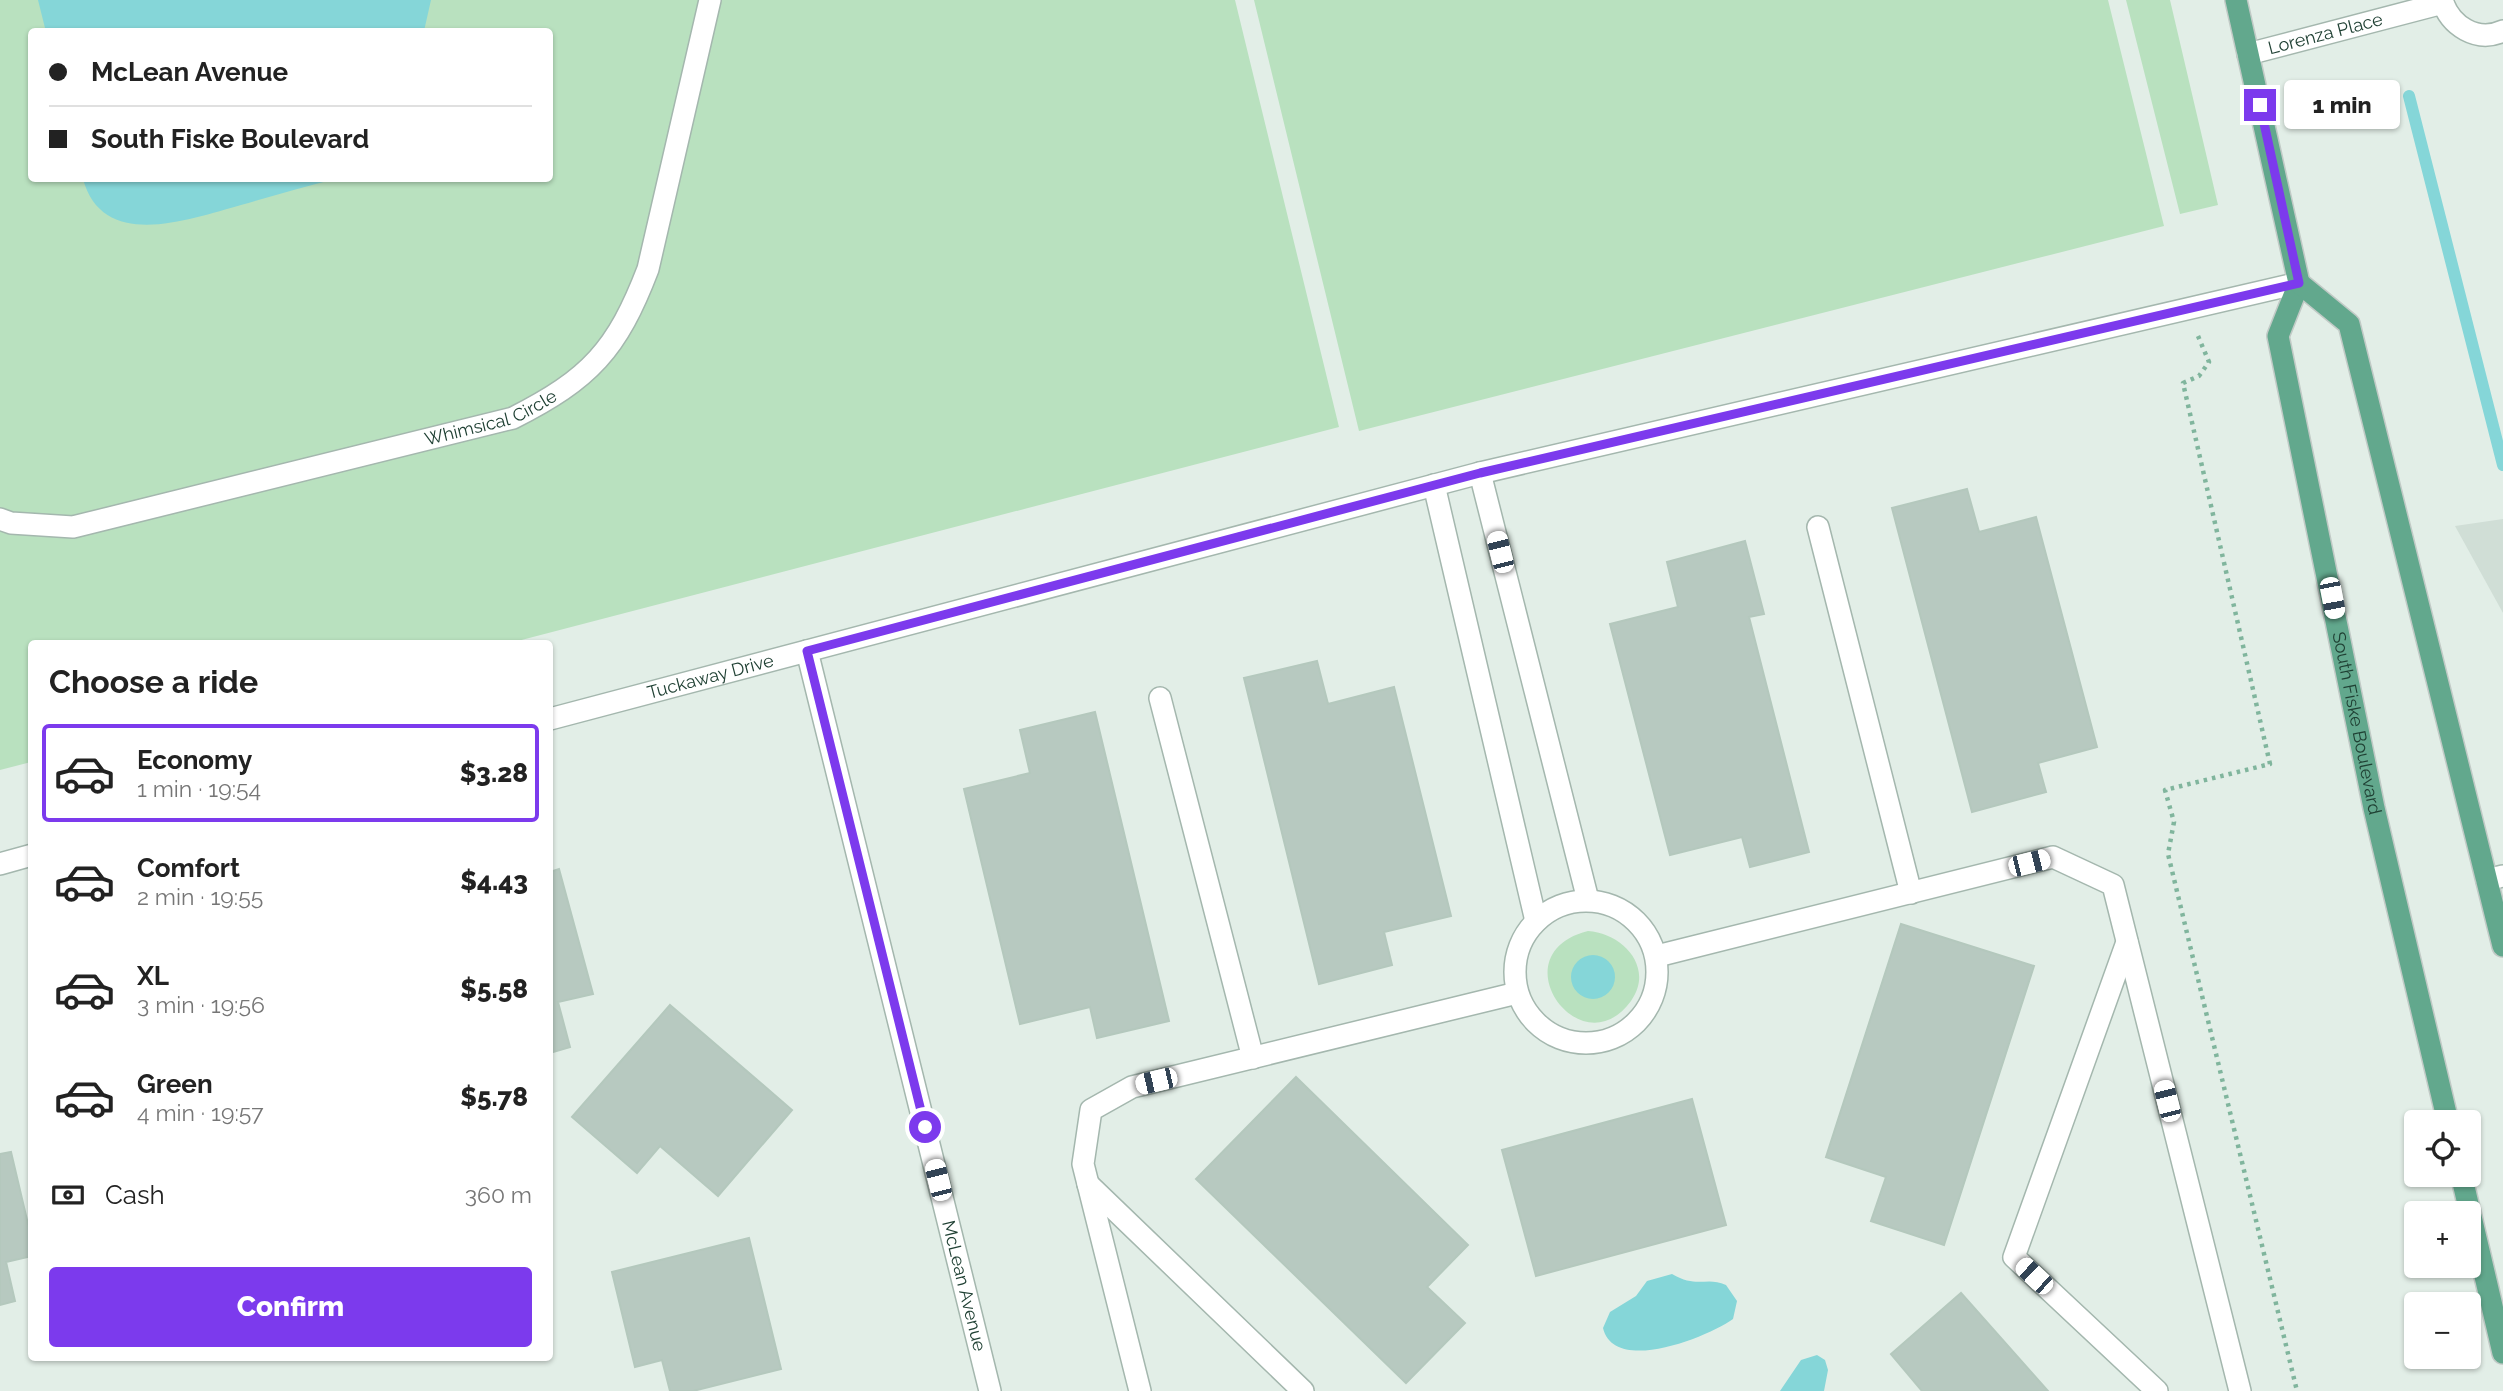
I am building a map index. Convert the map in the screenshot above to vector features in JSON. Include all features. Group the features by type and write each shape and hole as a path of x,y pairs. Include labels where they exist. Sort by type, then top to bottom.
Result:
{"main road":[{"path":"2236,0 2299,283 2349,324 2495,878 2503,946"},
{"name":"South Fiske Boulevard","path":"2299,283 2278,336 2374,808 2445,1110"},
{"path":"2464,1187 2503,1353"}],"street":[{"name":"Whimsical Circle","path":"0,519 11,523 73,527 501,421 557,396 616,340 635,305 648,269 709,0"},
{"name":"Lorenza Place","path":"2248,54 2442,2 2458,26 2470,33 2483,35 2503,30"},
{"name":"Tuckaway Drive","path":"553,718 1480,473 2299,283"},
{"path":"1480,473 1588,900"},
{"path":"1434,485 1536,920"},
{"path":"1818,527 1911,893"},
{"name":"McLean Avenue","path":"807,651 990,1391"},
{"path":"1160,698 1253,1058"},
{"path":"0,864 28,856"},
{"path":"1657,956 2053,857 2113,885 2240,1391"},
{"path":"1588,900 1608,903 1631,915 1647,933 1657,956 1656,991 1645,1013 1615,1038 1590,1044 1566,1041 1547,1032 1528,1015 1517,993 1514,965 1521,941 1536,920 1563,904 1588,900"},
{"path":"2127,942 2014,1257 2157,1391"},
{"path":"1140,1391 1083,1164 1091,1110 1132,1087 1517,993"},
{"path":"1088,1184 1303,1391"}],"path":[{"path":"2197,336 2209,362 2199,376 2183,383 2270,764 2165,790 2174,822 2168,854 2297,1391"}],"shaded area":[{"path":"2503,519 2503,613 2455,526"}],"green space":[{"path":"0,0 1235,0 1339,427 521,640 28,640 28,763 0,770"},
{"path":"1254,0 2108,0 2164,226 1359,431"},
{"path":"2126,0 2170,0 2218,205 2180,214"},
{"path":"1588,931 1601,933 1623,945 1637,964 1639,976 1631,1001 1611,1019 1590,1022 1571,1015 1557,1000 1548,981 1549,961 1562,943"}],"water":[{"path":"38,0 431,0 425,28 45,28"},
{"path":"85,182 324,182 198,217 150,225 128,223 109,216 93,202"},
{"path":"1593,955 1609,961 1615,977 1609,993 1593,999 1577,993 1571,977 1577,961"},
{"path":"1672,1274 1689,1281 1726,1285 1737,1301 1733,1319 1704,1335 1663,1348 1642,1351 1624,1349 1611,1342 1603,1328 1610,1312 1636,1296 1647,1281"},
{"path":"1817,1355 1825,1360 1828,1370 1824,1391 1780,1391 1801,1360"}],"building":[{"path":"1967,489 1979,532 2036,517 2097,747 2038,763 2046,792 1972,812 1892,508"},
{"path":"1745,541 1764,614 1749,617 1809,852 1750,867 1742,837 1670,855 1610,624 1678,607 1667,562"},
{"path":"1317,661 1328,704 1394,687 1451,916 1384,932 1392,965 1319,984 1244,678"},
{"path":"1095,712 1169,1021 1097,1038 1090,1007 1020,1024 964,789 1030,773 1020,730"},
{"path":"559,869 593,994 558,1002 570,1047 553,1052 553,871"},
{"path":"1901,924 2034,966 1944,1245 1871,1221 1886,1177 1826,1157"},
{"path":"670,1005 792,1110 718,1196 660,1146 637,1173 572,1117"},
{"path":"1296,1077 1468,1245 1427,1287 1465,1323 1406,1383 1196,1179"},
{"path":"1692,1099 1726,1225 1536,1276 1502,1150"},
{"path":"11,1152 28,1224 28,1257 6,1262 15,1301 0,1305 0,1154"},
{"path":"749,1238 781,1369 693,1391 670,1391 662,1360 635,1367 612,1272"},
{"path":"1961,1293 2048,1391 1922,1391 1891,1354"}],"waterway":[{"path":"2409,96 2503,465"}],"route":[{"path":"925,1127 807,651 1480,473 2299,283 2260,105"}]}
